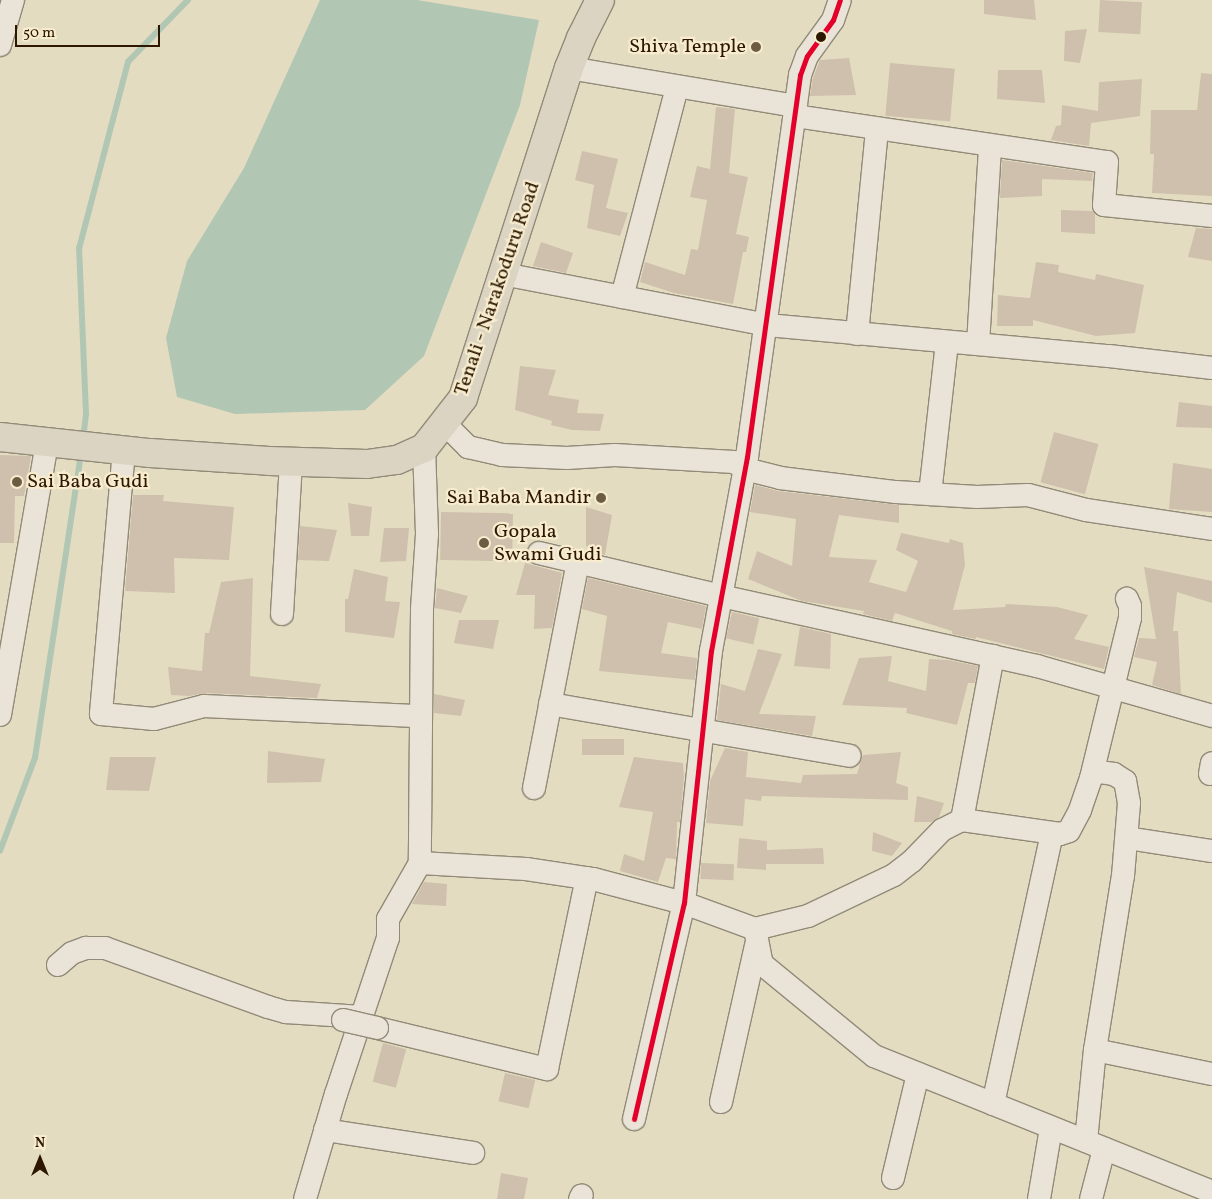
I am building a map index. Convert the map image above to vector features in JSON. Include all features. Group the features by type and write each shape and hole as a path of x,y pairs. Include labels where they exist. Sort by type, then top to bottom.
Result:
{"main road":[{"name":"Tenali - Narakoduru Road","path":"0,437 113,449 291,462 367,464 397,460 424,448 445,424 463,398 570,68 581,38 600,0"}],"street":[{"path":"0,45 13,0"},
{"path":"634,1119 684,903 711,652 745,469 767,325 800,74 807,56 833,20 840,0"},
{"path":"570,68 796,111 877,130 1107,162 1104,205 1212,216"},
{"path":"622,297 677,87"},
{"path":"857,334 877,130"},
{"path":"978,344 990,146"},
{"path":"503,274 767,325 1212,368"},
{"path":"930,494 947,342"},
{"path":"445,424 468,447 502,455 567,458 615,455 734,462 745,469 780,478 930,494 977,497 1028,494 1086,510 1212,529"},
{"path":"0,715 55,443"},
{"path":"305,1199 325,1130 388,938 388,919 420,863 420,716 426,534 424,448"},
{"path":"113,449 101,714 154,718 204,706 420,716"},
{"path":"282,614 291,462"},
{"path":"539,553 721,596 993,656 1212,716"},
{"path":"534,788 578,562"},
{"path":"420,863 526,869 587,878 684,903 756,935 808,916 894,875 912,861 942,830 962,820 1060,834 1069,831 1080,810 1093,771 1130,618 1130,606 1127,600"},
{"path":"962,820 993,656"},
{"path":"550,704 850,756"},
{"path":"1092,1199 1095,1050 1127,838 1129,803 1125,781 1114,774 1093,771"},
{"path":"992,1104 1052,833"},
{"path":"1127,838 1212,851"},
{"path":"58,965 72,953 86,948 105,948 286,1012 320,1015 360,1022 546,1069 587,878"},
{"path":"756,935 762,964 874,1056 1212,1192"},
{"path":"721,1102 756,935"},
{"path":"1095,1050 1212,1074"},
{"path":"893,1178 918,1074"},
{"path":"1039,1199 1051,1128"},
{"path":"325,1130 473,1153"}],"shaded area":[{"path":"320,0 417,0 539,20 520,105 424,356 365,410 235,414 177,397 166,338 187,261 244,168"}],"building":[{"path":"984,0 1034,0 1036,20 984,14"},
{"path":"1100,0 1142,2 1140,34 1098,32"},
{"path":"1087,29 1080,63 1064,61 1065,31"},
{"path":"849,58 856,95 810,96 813,78 820,60"},
{"path":"890,63 955,69 950,121 885,116"},
{"path":"998,70 1042,70 1045,103 997,99"},
{"path":"1201,73 1212,74 1212,196 1152,193 1154,154 1150,154 1151,110 1197,110"},
{"path":"1142,79 1140,116 1091,123 1089,146 1051,140 1056,126 1061,125 1062,105 1098,111 1099,82"},
{"path":"716,107 735,109 729,173 748,177 736,234 749,237 746,252 743,252 733,304 674,293 640,282 645,262 685,275 691,249 698,250 707,200 690,197 697,166 710,169"},
{"path":"582,151 618,159 606,208 628,213 620,236 587,228 594,185 575,180"},
{"path":"1002,160 1093,173 1092,181 1042,179 1042,196 1000,198"},
{"path":"1061,210 1093,211 1095,214 1095,234 1061,232"},
{"path":"1196,228 1212,229 1212,261 1188,257"},
{"path":"541,242 573,253 566,273 533,266"},
{"path":"1036,262 1059,265 1058,272 1095,280 1096,274 1144,285 1135,333 1096,336 1033,320 1033,326 997,326 998,295 1030,298"},
{"path":"520,366 556,370 548,395 579,400 577,413 604,414 600,431 572,430 551,425 552,421 515,410"},
{"path":"1179,402 1212,406 1212,428 1176,427"},
{"path":"1054,432 1098,444 1085,494 1041,482"},
{"path":"0,455 31,456 24,496 15,496 14,543 0,543"},
{"path":"1173,463 1212,469 1212,512 1169,509"},
{"path":"755,485 778,491 899,505 899,523 839,515 829,557 877,560 869,582 906,592 918,561 896,550 901,533 949,543 950,539 963,543 965,565 953,610 1005,607 1006,604 1057,607 1088,615 1074,639 1109,647 1104,669 976,637 976,639 952,634 952,631 895,613 892,621 863,614 864,611 802,601 748,579 757,551 792,566 796,519 750,512"},
{"path":"133,495 164,495 163,501 234,507 229,560 174,558 175,593 125,591"},
{"path":"348,503 372,507 369,536 351,536"},
{"path":"586,507 612,515 605,555 588,551 586,546"},
{"path":"441,512 513,513 512,561 440,560"},
{"path":"300,526 337,530 329,561 298,560"},
{"path":"384,528 409,528 406,561 380,562"},
{"path":"525,563 562,573 552,628 534,629 535,595 516,595"},
{"path":"1144,567 1212,581 1212,603 1177,592 1173,631 1178,631 1181,694 1152,685 1157,662 1134,657 1139,638 1156,639"},
{"path":"354,569 388,577 385,601 400,602 394,638 345,632 345,599 348,599"},
{"path":"253,578 250,676 321,684 317,698 205,693 189,696 171,695 168,667 202,671 205,633 209,633 221,582"},
{"path":"588,578 706,606 702,629 668,622 661,653 697,658 695,680 599,671 607,616 582,609"},
{"path":"437,588 468,596 461,613 435,608"},
{"path":"732,612 759,618 753,645 726,638"},
{"path":"459,620 499,620 493,649 454,643"},
{"path":"800,627 831,634 830,669 794,666"},
{"path":"758,649 782,654 759,714 816,716 812,736 717,720 721,684 745,691"},
{"path":"892,656 888,681 926,691 929,659 948,660 978,666 975,683 968,683 957,725 906,713 907,708 842,705 859,658"},
{"path":"434,694 465,700 461,716 434,713"},
{"path":"582,739 624,739 624,755 582,755"},
{"path":"725,748 748,752 746,777 801,783 803,775 857,774 863,755 901,752 896,783 908,787 908,800 762,796 761,801 745,799 743,826 706,823 710,781"},
{"path":"268,751 325,759 321,782 267,783"},
{"path":"110,757 156,757 149,791 106,790"},
{"path":"634,757 683,763 684,778 680,822 677,822 676,859 666,858 658,882 620,871 624,854 644,861 653,812 619,807"},
{"path":"917,796 944,803 939,817 931,822 914,822"},
{"path":"873,832 902,843 892,856 872,851"},
{"path":"739,838 767,841 767,850 823,848 824,864 766,864 766,870 737,868"},
{"path":"701,863 734,864 733,880 700,879"},
{"path":"424,882 447,884 446,906 412,904"},
{"path":"383,1043 406,1049 396,1088 373,1082"},
{"path":"505,1073 535,1080 529,1108 498,1101"},
{"path":"501,1173 528,1178 524,1199 497,1199"}],"waterway":[{"path":"83,439 86,414 79,249 128,62 188,0"},
{"path":"0,851 35,758 81,453"}],"transit line":[{"path":"634,1119 684,903 711,651 747,457 800,75 807,56 833,20 840,0"}],"place":[{"name":"Shiva Temple","path":"756,47"},
{"name":"Sai Baba Gudi","path":"17,482"},
{"name":"Sai Baba Mandir","path":"601,498"},
{"name":"Gopala Swami Gudi","path":"484,543"}]}
